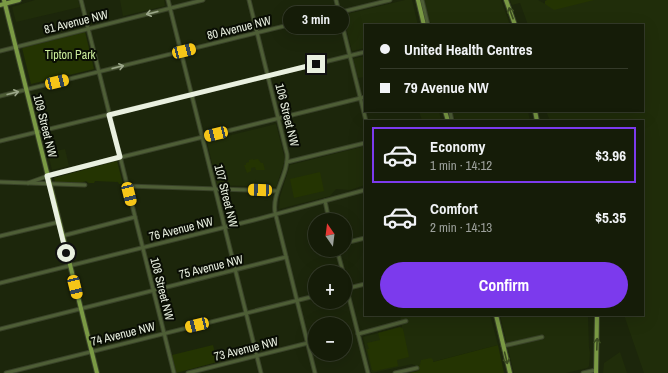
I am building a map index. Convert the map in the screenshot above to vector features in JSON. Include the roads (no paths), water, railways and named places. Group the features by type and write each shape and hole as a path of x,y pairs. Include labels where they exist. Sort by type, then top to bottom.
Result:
{"main road":[{"path":"3,3 19,0"},
{"path":"418,0 424,24"},
{"path":"506,0 515,24"},
{"name":"109 Street NW","path":"3,3 16,47 97,373"},
{"path":"496,316 510,373"},
{"path":"596,371 597,316"}],"street":[{"name":"108 Street NW","path":"81,0 174,373"},
{"name":"107 Street NW","path":"168,0 261,373"},
{"name":"81 Avenue NW","path":"0,51 203,0"},
{"name":"106 Street NW","path":"249,0 287,154 287,162 278,191 275,214 308,343"},
{"path":"336,0 366,120"},
{"name":"80 Avenue NW","path":"0,96 390,0"},
{"path":"422,0 428,24"},
{"path":"0,141 364,52"},
{"path":"28,183 47,176 120,157 364,97"},
{"path":"287,162 364,143"},
{"path":"0,182 85,185"},
{"path":"127,186 278,191"},
{"name":"76 Avenue NW","path":"0,283 364,190"},
{"path":"325,201 328,213"},
{"path":"62,236 135,217"},
{"path":"0,236 59,222"},
{"path":"352,241 364,238"},
{"name":"75 Avenue NW","path":"0,329 286,257"},
{"path":"352,287 364,284"},
{"name":"74 Avenue NW","path":"6,373 308,298"},
{"path":"351,309 368,373"},
{"path":"358,334 406,322"},
{"path":"503,346 542,337"},
{"name":"73 Avenue NW","path":"188,373 308,343"},
{"name":"106 Street NW","path":"312,361 315,373"},
{"path":"395,373 417,368"},
{"path":"583,373 596,371"}],"park label":[{"name":"Tipton Park","path":"70,55"}]}
